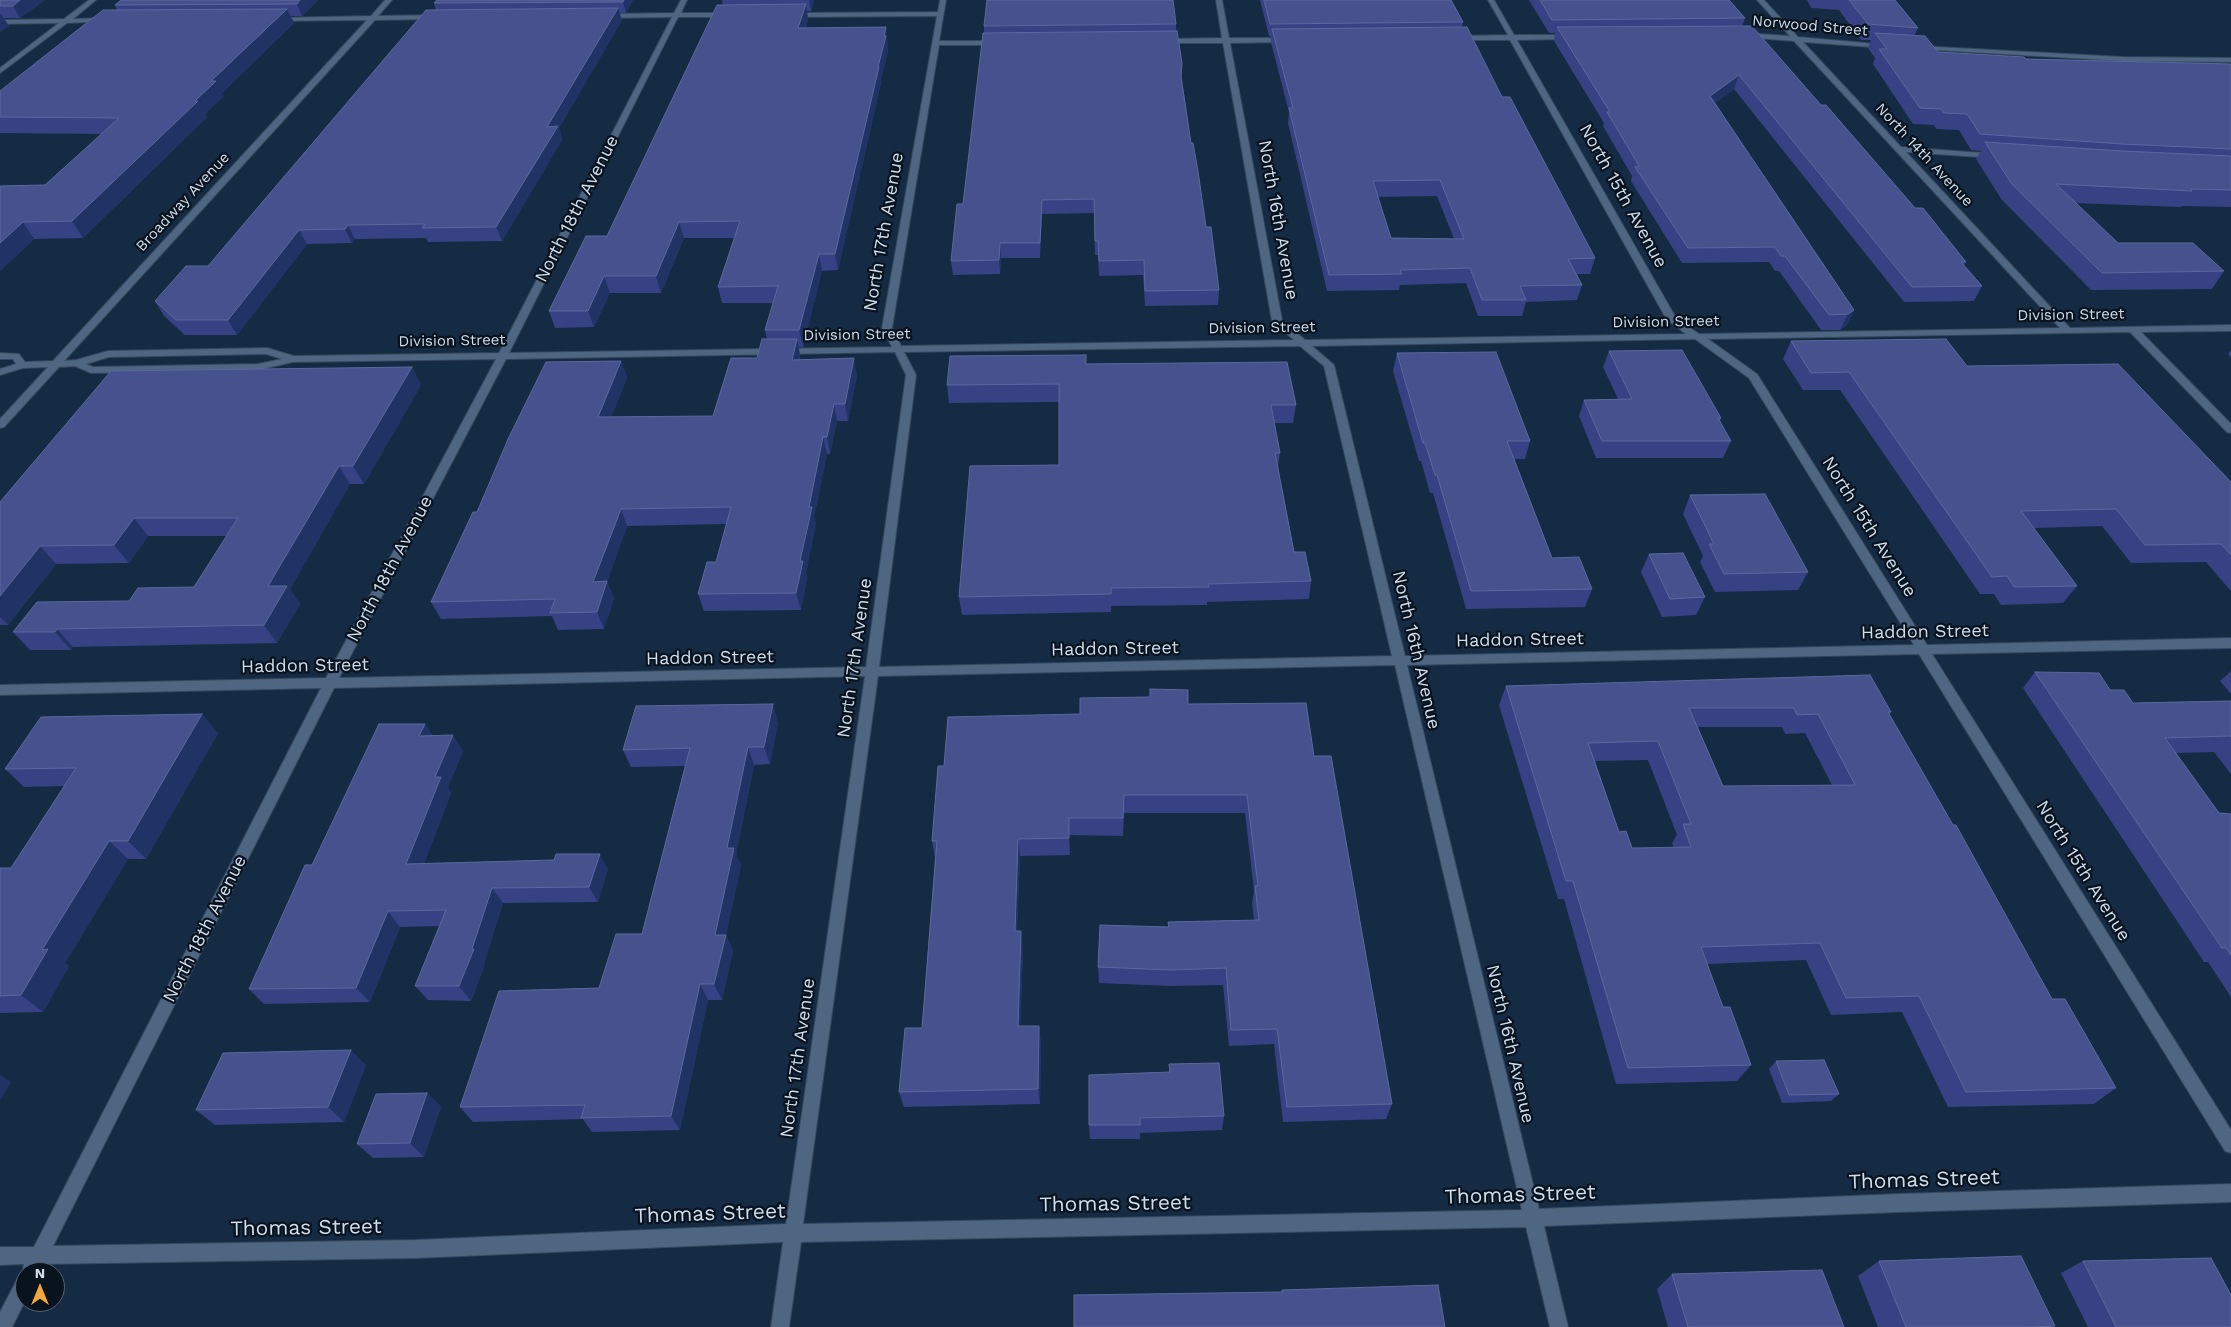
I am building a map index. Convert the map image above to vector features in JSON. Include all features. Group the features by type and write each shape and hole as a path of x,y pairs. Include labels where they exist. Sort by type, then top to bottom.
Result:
{"street":[{"path":"0,71 93,0"},
{"name":"Broadway Avenue","path":"0,425 389,0"},
{"name":"North 18th Avenue","path":"35,1262 330,683 503,355 684,0"},
{"name":"North 17th Avenue","path":"780,1327 872,672 911,375 887,328 943,0"},
{"name":"North 16th Avenue","path":"1219,0 1277,321 1329,365 1559,1327"},
{"name":"North 15th Avenue","path":"1491,0 1672,320 1753,376 2231,1145"},
{"name":"North 14th Avenue","path":"1760,0 2067,330"},
{"path":"780,15 941,14"},
{"path":"597,16 732,15"},
{"path":"267,19 441,17"},
{"path":"0,22 114,20"},
{"name":"Norwood Street","path":"1736,35 1896,47"},
{"path":"1446,38 1582,36"},
{"path":"1158,41 1293,40"},
{"path":"936,44 1003,43"},
{"path":"1906,48 2123,59 2231,60"},
{"path":"1899,149 2006,157"},
{"name":"Division Street","path":"77,363 91,370 258,367 292,359 2231,328"},
{"path":"2132,329 2231,430"},
{"name":"Division Street","path":"0,372 22,365 77,363 108,354 267,351 292,359"},
{"name":"Division Street","path":"0,356 16,356 22,365"},
{"name":"Haddon Street","path":"0,690 2231,643"},
{"name":"Thomas Street","path":"0,1256 416,1249 792,1233 1533,1218 1909,1203 2231,1193"},
{"path":"2,1327 15,1302"}],"building":[{"path":"0,0 20,0 13,6 0,6"},
{"path":"121,0 300,0 297,4 115,5"},
{"path":"437,0 624,0 623,2 434,3"},
{"path":"987,0 1173,0 1176,24 984,26"},
{"path":"1264,0 1451,0 1463,22 1270,24"},
{"path":"1540,0 1729,0 1745,18 1552,20"},
{"path":"1849,0 1895,0 1918,28 1868,24"},
{"path":"806,4 798,28 886,27 884,36 886,36 835,254 819,254 799,330 765,330 778,286 718,287 740,221 679,222 656,276 604,276 588,311 549,311 586,236 607,236 717,5"},
{"path":"618,8 547,127 558,126 496,227 422,228 425,224 348,225 345,229 299,230 228,320 176,320 155,301 186,266 208,266 426,10"},
{"path":"287,9 211,81 216,81 195,101 198,101 72,221 23,222 0,243 0,186 45,185 119,118 0,117 0,91 103,10"},
{"path":"1752,26 1821,105 1826,105 1915,208 1923,208 1966,262 1961,262 1982,286 1912,287 1739,75 1710,96 1854,310 1848,314 1829,315 1785,256 1781,256 1775,247 1688,248 1635,167 1639,166 1607,112 1610,112 1557,27"},
{"path":"1467,27 1502,97 1510,97 1595,258 1568,259 1582,285 1520,286 1526,300 1482,300 1470,268 1400,270 1402,274 1329,275 1289,108 1293,108 1272,29","holes":["1440,180 1464,239 1391,238 1373,181"]},
{"path":"1177,31 1182,63 1181,77 1191,143 1193,143 1198,171 1206,227 1211,227 1219,290 1145,291 1144,260 1099,261 1098,241 1095,241 1094,199 1042,200 1040,243 1000,243 999,260 951,261 957,204 963,204 983,33"},
{"path":"1875,33 1925,36 1938,52 2024,57 2026,59 2231,64 2231,149 2122,144 1980,134 1967,114 1944,113 1941,109 1920,108 1879,49 1887,49"},
{"path":"1985,142 2231,156 2231,190 2191,189 2192,191 2056,184 2118,243 2193,243 2224,271 2102,273 2011,183"},
{"path":"762,339 797,339 792,360 854,358 845,404 834,404 827,437 823,437 809,507 812,507 800,561 803,561 796,593 698,594 707,562 716,562 731,507 621,509 593,582 607,581 597,612 550,613 555,599 431,602 473,512 477,512 509,437 546,362 621,361 598,417 713,416 731,358 757,358"},
{"path":"1946,339 1967,366 2118,364 2231,482 2231,555 2221,544 2145,545 2116,509 2021,511 2077,586 2014,587 2007,576 1992,577 1849,372 1811,373 1791,341"},
{"path":"1682,350 1721,418 1718,418 1731,441 1602,441 1584,400 1632,399 1609,351"},
{"path":"1496,352 1530,441 1507,441 1552,558 1579,557 1592,589 1471,591 1437,475 1435,475 1425,443 1423,443 1397,353"},
{"path":"1086,355 1086,364 1287,362 1296,405 1271,405 1280,453 1275,453 1294,552 1305,552 1311,581 1208,584 1209,587 1111,588 1111,594 959,597 970,466 1059,465 1059,384 947,385 950,356"},
{"path":"412,367 353,466 339,466 268,586 287,586 264,625 57,629 55,632 13,632 37,602 129,601 138,588 194,587 238,518 134,518 114,545 40,546 0,596 0,502 111,371"},
{"path":"1765,494 1808,572 1724,574 1709,544 1714,544 1690,495"},
{"path":"1683,553 1705,597 1670,599 1649,554"},
{"path":"2035,672 2099,673 2110,690 2124,690 2133,703 2231,701 2231,737 2165,738 2219,813 2231,814 2231,955 2226,948 2222,948"},
{"path":"1870,675 1891,712 1888,712 1953,825 1956,825 2052,999 2065,999 2116,1088 1966,1092 1919,996 1846,998 1820,943 1701,947 1723,1007 1730,1007 1751,1065 1628,1068 1573,881 1566,881 1506,686","holes":["1689,708 1794,708 1797,715 1818,714 1855,785 1723,786","1658,741 1691,824 1683,824 1691,847 1632,848 1626,831 1619,832 1588,743"]},
{"path":"1150,689 1188,690 1188,704 1306,703 1314,756 1331,756 1392,1104 1287,1107 1277,1029 1231,1030 1226,968 1171,970 1098,967 1100,925 1169,927 1168,922 1259,920 1255,886 1258,886 1247,795 1124,795 1123,818 1069,818 1069,838 1018,839 1015,931 1021,931 1018,1026 1039,1026 1038,1089 899,1092 905,1028 922,1028 937,841 932,841 938,766 944,766 948,717 1080,714 1080,698 1150,697"},
{"path":"773,704 764,747 748,747 727,848 734,848 715,935 726,935 714,984 700,984 671,1116 581,1118 585,1105 460,1107 499,991 599,988 616,934 642,934 690,748 623,750 636,706"},
{"path":"202,714 128,841 109,841 42,950 48,949 21,995 0,996 0,868 11,868 76,768 5,769 41,717"},
{"path":"379,724 425,724 419,736 453,735 435,777 441,777 406,864 554,860 556,854 600,854 589,887 492,888 472,949 474,949 459,986 415,986 446,910 388,911 356,988 249,989 305,865 312,865"},
{"path":"351,1050 328,1107 196,1110 223,1053"},
{"path":"1824,1060 1839,1094 1789,1095 1776,1061"},
{"path":"1219,1063 1224,1116 1140,1118 1140,1125 1089,1125 1089,1075 1170,1072 1169,1064"},
{"path":"427,1093 410,1143 357,1144 376,1094"},
{"path":"2021,1256 2055,1326 1906,1327 1879,1261"},
{"path":"2211,1258 2231,1295 2231,1327 2116,1327 2083,1261"},
{"path":"1822,1270 1844,1327 1688,1327 1672,1274"},
{"path":"1438,1285 1445,1327 1074,1327 1074,1295 1282,1292 1282,1290"}]}
